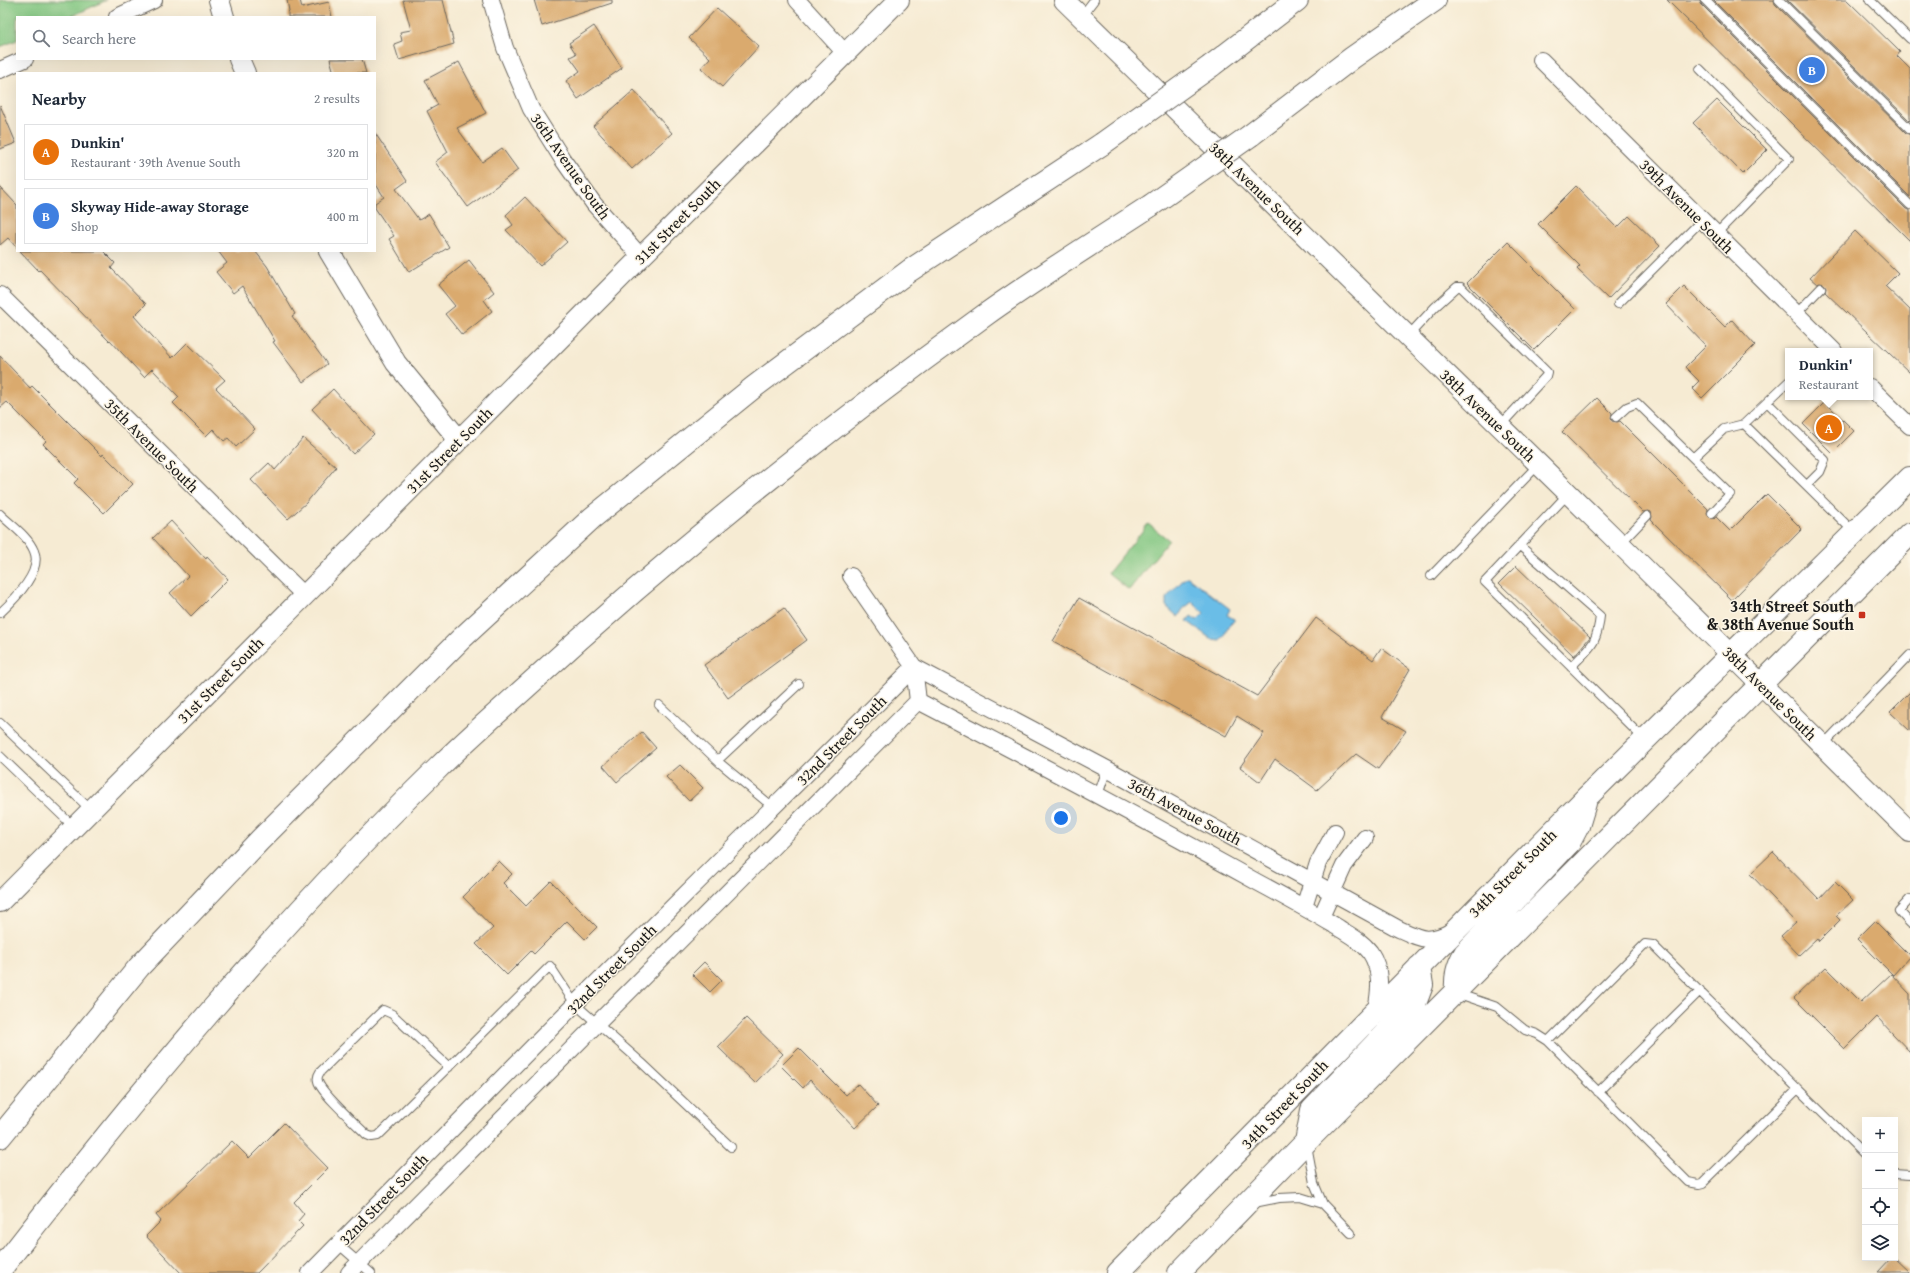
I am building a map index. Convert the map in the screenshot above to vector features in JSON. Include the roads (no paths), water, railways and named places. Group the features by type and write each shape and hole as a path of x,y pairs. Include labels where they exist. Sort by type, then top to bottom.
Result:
{"highway":[{"path":"0,1137 140,967 260,840 461,639 592,518 754,387 909,271 1102,144 1211,66 1297,0"},
{"path":"0,1270 58,1195 192,1032 318,890 438,768 598,621 721,516 854,411 989,313 1150,206 1251,135 1352,58 1435,0"},
{"name":"34th Street South","path":"1118,1273 1586,798 1910,478"},
{"path":"1179,1273 1306,1142 1456,993 1910,534"},
{"path":"1456,993 1458,966 1465,952 1525,887 1569,843 1578,826 1586,798"},
{"path":"1306,1142 1312,1110 1354,1068 1416,1001 1422,985 1419,967"}],"street":[{"path":"119,16 154,0"},
{"path":"219,0 224,16"},
{"name":"36th Avenue South","path":"491,0 505,48 531,109 563,160 594,204 641,257"},
{"path":"798,0 846,54"},
{"name":"31st Street South","path":"0,902 641,257 846,54 898,0"},
{"name":"38th Avenue South","path":"1064,0 1539,464 1910,832"},
{"path":"0,70 23,60"},
{"path":"239,60 245,72"},
{"name":"39th Avenue South","path":"1541,60 1796,314 1826,348"},
{"path":"330,252 396,363 459,440"},
{"name":"35th Avenue South","path":"0,295 304,595"},
{"path":"1873,390 1910,426"},
{"name":"36th Avenue South","path":"851,576 914,667 1107,769 1397,928 1425,940 1444,936 1457,929"},
{"name":"36th Avenue South","path":"914,667 918,701 1098,795 1304,907 1360,941 1370,952 1376,965 1380,992 1376,1010"},
{"name":"32nd Street South","path":"310,1273 575,1004 914,667"},
{"name":"32nd Street South","path":"360,1269 598,1024 918,701"},
{"path":"1304,907 1318,863 1335,832"},
{"path":"1321,917 1344,866 1365,838"}],"lane":[{"path":"1081,16 1094,0"},
{"path":"1705,0 1910,205"},
{"path":"1780,0 1910,129"},
{"path":"1870,0 1910,39"},
{"path":"1700,69 1789,159 1716,234"},
{"path":"1618,304 1702,220"},
{"path":"1408,336 1457,287 1461,287 1547,372 1546,376 1500,426"},
{"path":"1796,314 1821,288"},
{"path":"1693,458 1724,429 1744,424 1785,385"},
{"path":"1766,402 1825,460 1820,472 1806,485"},
{"path":"1616,417 1626,407 1637,403 1730,494 1712,513"},
{"path":"1744,424 1855,533"},
{"path":"1431,576 1539,464"},
{"path":"1569,494 1518,545 1485,582 1645,741"},
{"path":"0,514 34,549 36,558 35,567 16,598 0,613"},
{"path":"1620,544 1647,516"},
{"path":"1518,545 1600,616 1595,642 1571,667"},
{"path":"1823,745 1910,655"},
{"path":"718,760 799,684"},
{"path":"659,705 718,760 773,807"},
{"path":"0,723 91,810"},
{"path":"0,756 74,827"},
{"path":"1098,795 1107,769"},
{"path":"1910,899 1899,911 1910,923"},
{"path":"1548,1041 1645,944 1653,945 1863,1153"},
{"path":"449,1067 392,1014 383,1010 320,1072 318,1083 367,1135 372,1137 378,1136 449,1067 550,966 575,1004 731,1147"},
{"path":"1598,1092 1700,991"},
{"path":"1456,993 1497,1007 1525,1030 1537,1034 1548,1041 1688,1182 1699,1184 1704,1183 1798,1089"},
{"path":"1306,1142 1314,1183 1323,1204 1351,1233"},
{"path":"1898,1174 1910,1175"},
{"path":"1245,1206 1279,1198 1300,1196 1323,1204"},
{"path":"339,1245 360,1269"}],"water":[{"path":"1186,577 1230,609 1227,615 1234,619 1234,621 1228,627 1224,636 1220,640 1211,639 1187,621 1191,616 1197,620 1204,613 1192,602 1183,609 1178,617 1166,606 1166,598"}],"place":[{"name":"Skyway Hide-away Storage","path":"1812,70"},
{"name":"Dunkin'","path":"1829,428"},
{"name":"34th Street South & 38th Avenue South","path":"1862,615"}]}
